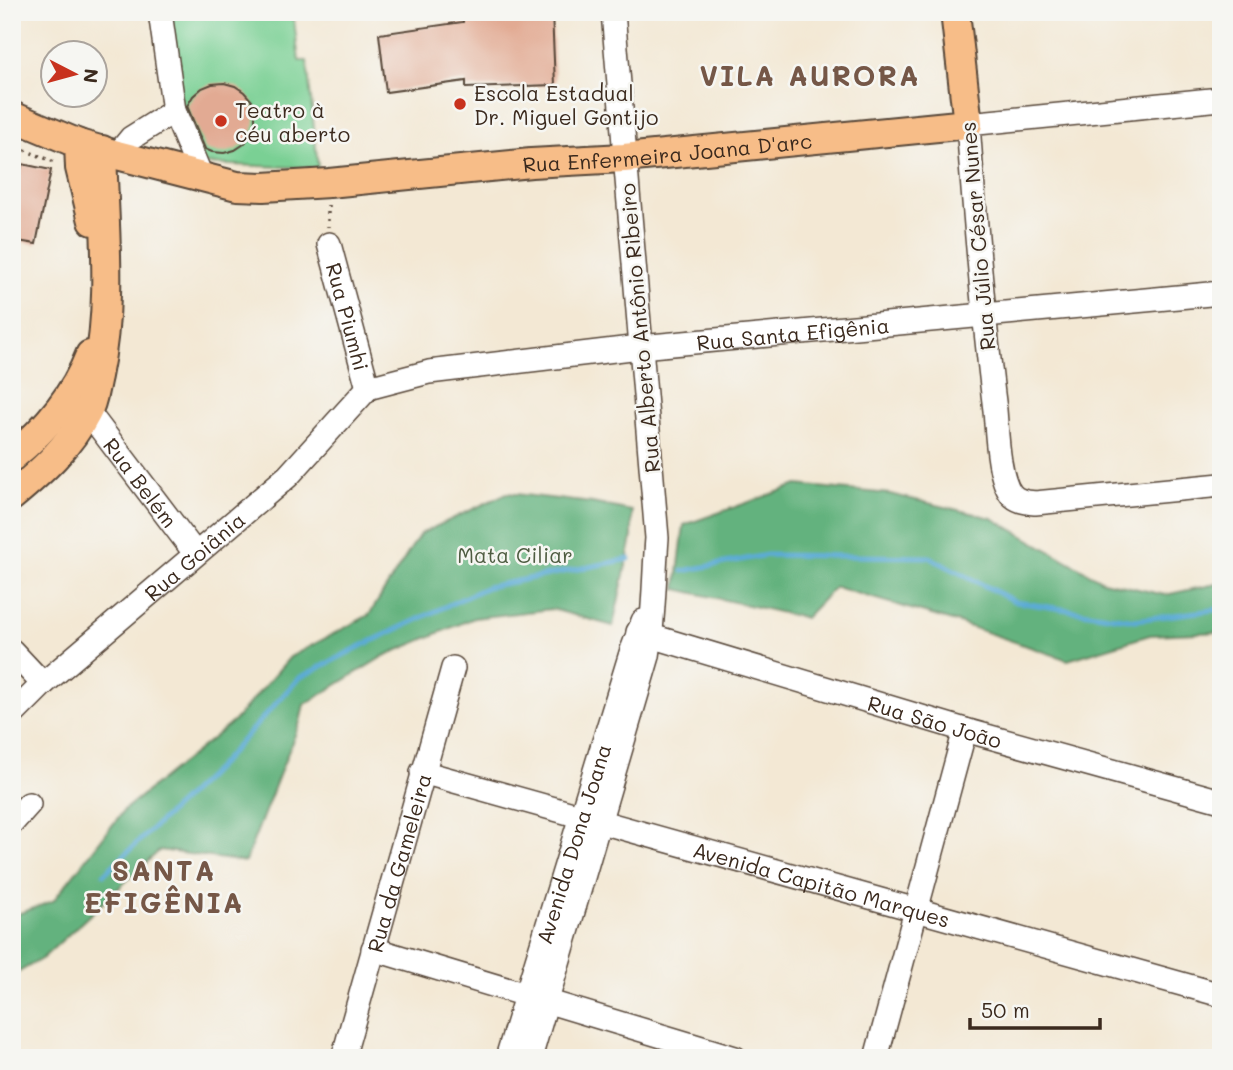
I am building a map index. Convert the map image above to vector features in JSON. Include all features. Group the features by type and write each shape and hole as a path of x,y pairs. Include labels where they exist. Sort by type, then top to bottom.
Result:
{"main road":[{"name":"Rua Júlio César Nunes","path":"955,12 968,124"},
{"name":"Rua Enfermeira Joana D'arc","path":"12,116 99,150 237,186 263,187 531,163 624,158 968,124"},
{"path":"12,496 65,447 80,401 90,357 99,335 98,253 80,168 99,150"},
{"path":"12,457 80,401"}],"street":[{"path":"160,12 174,111 201,176"},
{"name":"Rua Alberto Antônio Ribeiro","path":"613,12 657,538 645,633"},
{"name":"Rua Enfermeira Joana D'arc","path":"968,124 1221,99"},
{"path":"99,150 131,138 174,111"},
{"name":"Rua Júlio César Nunes","path":"968,124 983,317 1001,459 1005,483 1011,494 1028,502 1221,485"},
{"name":"Rua Piumhi","path":"329,244 368,388"},
{"name":"Rua Santa Efigênia","path":"368,388 429,372 640,347 1221,293"},
{"name":"Rua Goiânia","path":"12,715 43,684 288,476 368,388"},
{"name":"Rua Belém","path":"80,401 195,554"},
{"name":"Rua São João","path":"645,633 965,730 1221,801"},
{"name":"Avenida Dona Joana","path":"508,1058 536,999 645,633"},
{"path":"12,651 43,684"},
{"name":"Rua da Gameleira","path":"342,1058 453,668"},
{"path":"876,1058 965,730"},
{"name":"Avenida Capitão Marques","path":"422,772 1221,995"},
{"path":"12,823 29,804"},
{"path":"373,949 735,1058"},
{"name":"Avenida Dona Joana","path":"530,1058 536,999"}],"green space":[{"path":"170,12 293,12 299,61 307,61 318,168 202,164 184,132"},
{"path":"797,485 890,494 992,518 1103,581 1165,595 1221,583 1221,632 1150,635 1068,660 959,623 835,587 805,618 676,589 684,525"},
{"name":"Mata Ciliar","path":"507,493 592,503 632,511 632,538 613,626 552,609 474,618 384,656 304,705 300,722 245,862 160,850 43,958 12,976 12,916 53,901 125,809 234,721 290,657 369,615 420,534"}],"building":[{"path":"463,12 552,12 555,85 466,88 466,81 386,92 379,34 463,22"},
{"name":"Teatro à céu aberto","path":"224,83 235,86 252,101 255,124 251,135 235,150 212,152 205,149 187,106 202,88"},
{"path":"22,164 51,170 36,244 12,240 12,214"}],"waterway":[{"path":"683,571 767,555 929,557 1016,602 1135,620 1221,609"},
{"path":"104,874 216,769 299,678 487,587 629,559"}],"place":[{"name":"Escola Estadual Dr. Miguel Gontijo","path":"460,104"},
{"name":"Teatro à céu aberto","path":"221,121"}],"district":[{"name":"VILA AURORA","path":"810,75"},
{"name":"SANTA EFIGÊNIA","path":"164,886"}]}
